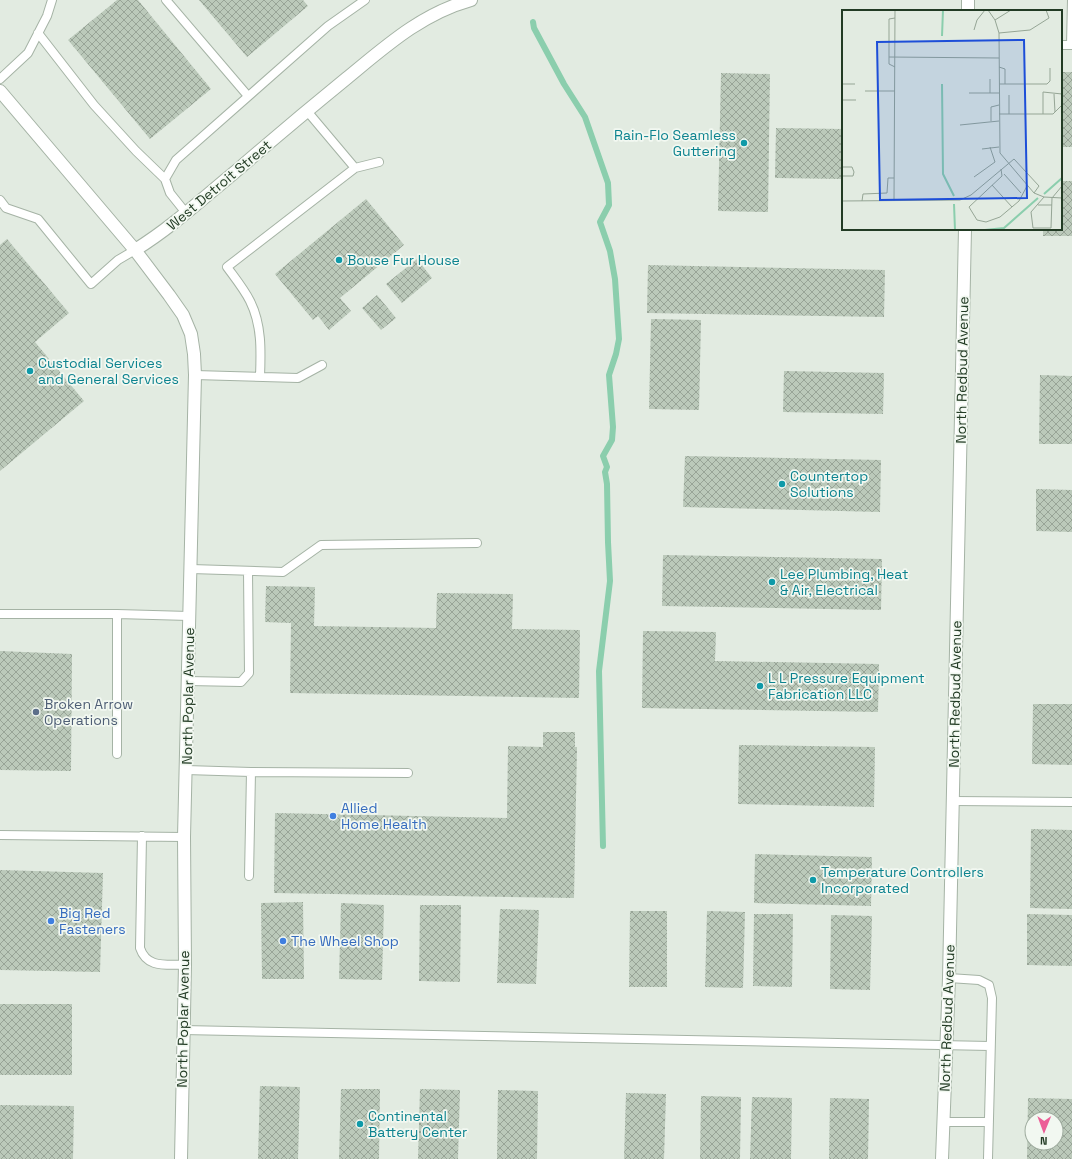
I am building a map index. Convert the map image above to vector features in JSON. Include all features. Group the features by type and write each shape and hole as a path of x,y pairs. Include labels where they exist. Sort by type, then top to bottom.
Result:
{"street":[{"name":"West Detroit Street","path":"135,250 162,233 307,111 406,31 433,15 464,1"},
{"path":"0,90 135,250"},
{"name":"North Redbud Avenue","path":"942,1159 949,978 965,230"},
{"name":"North Poplar Avenue","path":"135,250 183,315 191,334 194,354 191,569 184,837 185,965 181,1159"}],"lane":[{"path":"0,79 28,53 48,16 52,0"},
{"path":"166,0 248,96"},
{"path":"164,179 176,160 328,26 365,0"},
{"path":"1071,45 1072,0"},
{"path":"38,34 94,104 136,151 164,179 170,193 186,213"},
{"path":"307,111 355,168"},
{"path":"260,377 261,354 259,327 250,301 228,267 355,168 379,162"},
{"path":"0,200 6,208 38,219 91,284 118,260 135,250"},
{"path":"194,375 298,378 322,365"},
{"path":"191,569 283,572 321,545 477,543"},
{"path":"188,682 241,682 249,672 248,571"},
{"path":"0,614 117,614 189,616"},
{"path":"117,614 117,754"},
{"path":"186,770 408,773"},
{"path":"249,876 251,772"},
{"path":"953,801 1072,802"},
{"path":"0,835 184,837"},
{"path":"142,836 140,948 142,956 153,964 185,965"},
{"path":"949,978 979,980 989,985 992,998 988,1159"},
{"path":"183,1030 990,1046"},
{"path":"943,1122 989,1122"}],"building":[{"path":"117,0 138,0 211,89 150,139 68,40"},
{"path":"199,0 303,0 308,6 247,57"},
{"path":"1062,72 1072,72 1072,147 1062,147"},
{"name":"Rain-Flo Seamless Guttering","path":"721,73 770,74 768,212 718,211"},
{"path":"776,128 842,129 842,179 775,178"},
{"path":"1062,181 1072,181 1072,236 1043,236 1043,230 1062,230"},
{"name":"Bouse Fur House","path":"366,199 404,245 340,298 351,311 329,330 318,316 313,320 275,274"},
{"name":"Custodial Services and General Services","path":"7,239 69,313 35,342 84,401 0,471 0,245"},
{"path":"417,259 432,278 402,303 386,284"},
{"path":"648,265 885,270 884,317 647,313"},
{"path":"377,295 396,318 381,330 362,308"},
{"path":"651,319 701,320 699,410 649,409"},
{"path":"784,371 884,373 883,414 783,412"},
{"path":"1040,375 1072,376 1072,444 1039,444"},
{"name":"Countertop Solutions","path":"685,456 881,460 880,512 683,507"},
{"path":"1036,489 1072,490 1072,532 1036,531"},
{"name":"Lee Plumbing, Heat & Air, Electrical","path":"663,555 882,559 881,610 662,606"},
{"path":"266,586 315,587 314,626 436,628 437,593 513,594 512,629 580,630 579,698 290,693 291,623 265,622"},
{"name":"L L Pressure Equipment Fabrication LLC","path":"643,631 716,632 715,661 879,664 878,712 642,708"},
{"name":"Broken Arrow Operations","path":"0,651 72,654 71,771 0,770"},
{"path":"1033,704 1072,704 1072,765 1032,764"},
{"name":"Allied Home Health","path":"543,732 575,732 575,747 577,747 574,898 274,893 275,813 507,818 508,746 543,747"},
{"path":"739,745 875,747 874,807 738,804"},
{"path":"1031,829 1072,830 1072,909 1030,908"},
{"name":"Temperature Controllers Incorporated","path":"755,854 872,857 871,906 754,903"},
{"name":"Big Red Fasteners","path":"0,870 103,873 100,972 0,970"},
{"name":"The Wheel Shop","path":"303,902 304,979 262,979 261,903"},
{"path":"341,903 384,905 382,980 339,979"},
{"path":"420,905 461,905 460,982 419,981"},
{"path":"500,909 539,910 536,984 497,983"},
{"path":"630,911 667,911 667,987 629,987"},
{"path":"707,911 745,912 743,988 705,987"},
{"path":"754,914 793,914 792,987 753,986"},
{"path":"1027,914 1072,915 1072,966 1027,965"},
{"path":"831,915 872,916 870,990 830,989"},
{"path":"0,1004 72,1004 72,1075 0,1075"},
{"path":"260,1086 300,1087 298,1159 258,1159"},
{"name":"Continental Battery Center","path":"341,1089 380,1089 379,1159 339,1159"},
{"path":"420,1089 460,1090 458,1159 418,1159"},
{"path":"498,1090 538,1091 537,1159 497,1159"},
{"path":"626,1093 666,1094 664,1159 624,1159"},
{"path":"701,1096 741,1097 740,1159 700,1159"},
{"path":"752,1097 792,1098 791,1159 750,1159"},
{"path":"830,1098 869,1099 868,1159 829,1159"},
{"path":"1028,1098 1072,1099 1072,1159 1027,1159 1027,1151 1064,1151 1064,1111 1028,1111"},
{"path":"0,1105 74,1106 73,1159 0,1159"}],"waterway":[{"path":"533,22 534,28 564,84 585,117 608,183 609,205 600,222 610,251 615,279 619,339 609,375 613,427 612,440 603,456 607,467 605,472 607,484 610,581 599,671 603,846"}],"place":[{"name":"Rain-Flo Seamless Guttering","path":"744,143"},
{"name":"Bouse Fur House","path":"339,260"},
{"name":"Custodial Services and General Services","path":"30,371"},
{"name":"Countertop Solutions","path":"782,484"},
{"name":"Lee Plumbing, Heat & Air, Electrical","path":"772,582"},
{"name":"L L Pressure Equipment Fabrication LLC","path":"760,686"},
{"name":"Broken Arrow Operations","path":"36,712"},
{"name":"Allied Home Health","path":"333,816"},
{"name":"Temperature Controllers Incorporated","path":"813,880"},
{"name":"Big Red Fasteners","path":"51,921"},
{"name":"The Wheel Shop","path":"283,941"},
{"name":"Continental Battery Center","path":"360,1124"}]}
